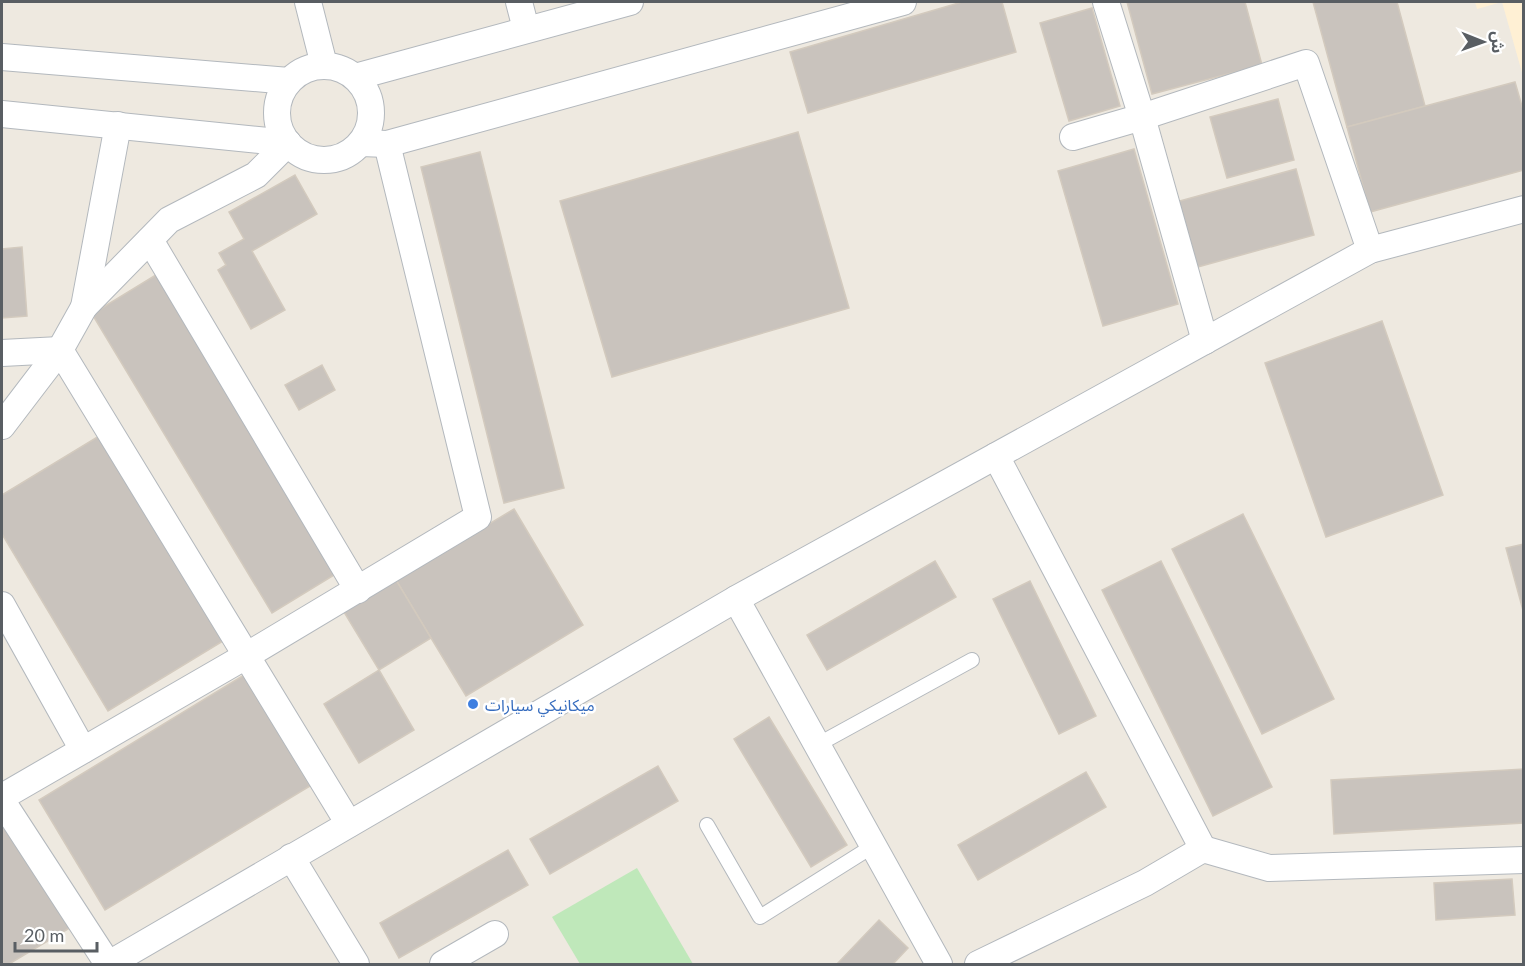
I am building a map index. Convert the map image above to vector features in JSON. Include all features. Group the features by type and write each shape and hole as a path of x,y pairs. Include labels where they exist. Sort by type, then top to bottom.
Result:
{"street":[{"path":"308,2 324,65"},
{"path":"519,2 526,29"},
{"path":"355,77 630,2"},
{"path":"361,142 387,144 903,2"},
{"path":"1106,2 1142,117 1205,341"},
{"path":"2,57 289,81"},
{"path":"1073,137 1142,117 1306,63 1370,250"},
{"path":"324,65 346,70 355,77 364,87 370,101 372,116 369,130 361,142 351,152 338,158 325,160 311,158 298,152 281,132 278,118 278,105 289,81 305,69 324,65"},
{"path":"2,114 288,143"},
{"path":"84,307 118,125"},
{"path":"2,426 60,350 84,307 169,220 256,176 288,143"},
{"path":"387,144 478,517 2,799 108,964 736,599 1370,250 1524,209"},
{"path":"150,240 358,590"},
{"path":"2,353 60,350"},
{"path":"60,350 349,824"},
{"path":"996,456 1203,849 1269,868 1524,860"},
{"path":"736,599 939,964"},
{"path":"2,605 8,629 83,750"},
{"path":"978,964 1145,883 1203,849"},
{"path":"291,857 356,964"},
{"path":"443,964 495,934"}],"lane":[{"path":"817,745 972,660"},
{"path":"707,825 760,917 873,846"}],"shaded area":[{"path":"1475,2 1502,2 1477,9"},
{"path":"1502,2 1523,2 1523,76"}],"green space":[{"path":"637,868 693,964 580,964 552,917"}],"building":[{"path":"962,2 1002,2 1016,52 808,113 790,52"},
{"path":"1127,2 1245,2 1262,65 1152,94"},
{"path":"1313,2 1397,2 1425,106 1347,127"},
{"path":"1092,8 1120,106 1069,121 1040,23"},
{"path":"1515,82 1524,113 1524,170 1370,212 1347,127"},
{"path":"1278,99 1294,160 1227,178 1210,117"},
{"path":"798,132 849,308 612,377 560,201"},
{"path":"1134,149 1178,304 1103,326 1058,171"},
{"path":"480,152 564,488 504,503 421,167"},
{"path":"1296,169 1314,235 1194,268 1176,202"},
{"path":"295,175 317,214 252,251 285,310 251,329 218,270 226,265 219,253 244,239 229,212"},
{"path":"22,247 27,316 2,318 2,249"},
{"path":"159,273 339,572 272,613 92,314"},
{"path":"1382,321 1443,495 1326,537 1265,363"},
{"path":"322,365 335,390 299,410 285,385"},
{"path":"99,436 223,641 108,711 2,534 2,495"},
{"path":"514,509 583,625 466,696 396,580"},
{"path":"1243,514 1334,699 1262,734 1172,549"},
{"path":"1524,544 1524,614 1506,548"},
{"path":"935,561 956,597 827,670 807,635"},
{"path":"1161,561 1272,787 1213,816 1102,590"},
{"path":"396,580 431,638 379,670 344,612"},
{"path":"1030,581 1096,716 1059,734 993,599"},
{"path":"379,670 414,730 359,763 324,704"},
{"path":"244,675 310,786 105,910 39,800"},
{"path":"769,717 847,845 811,867 734,739"},
{"path":"658,766 678,801 550,874 530,839"},
{"path":"1524,769 1524,823 1334,834 1331,780"},
{"path":"1086,772 1106,807 978,880 958,845"},
{"path":"2,811 73,926 9,964 2,964"},
{"path":"508,850 528,885 399,958 380,923"},
{"path":"1512,879 1515,915 1436,920 1434,883"},
{"path":"879,920 908,948 893,964 837,964"}],"place":[{"name":"ميكانيكي سيارات","path":"473,704"}]}
